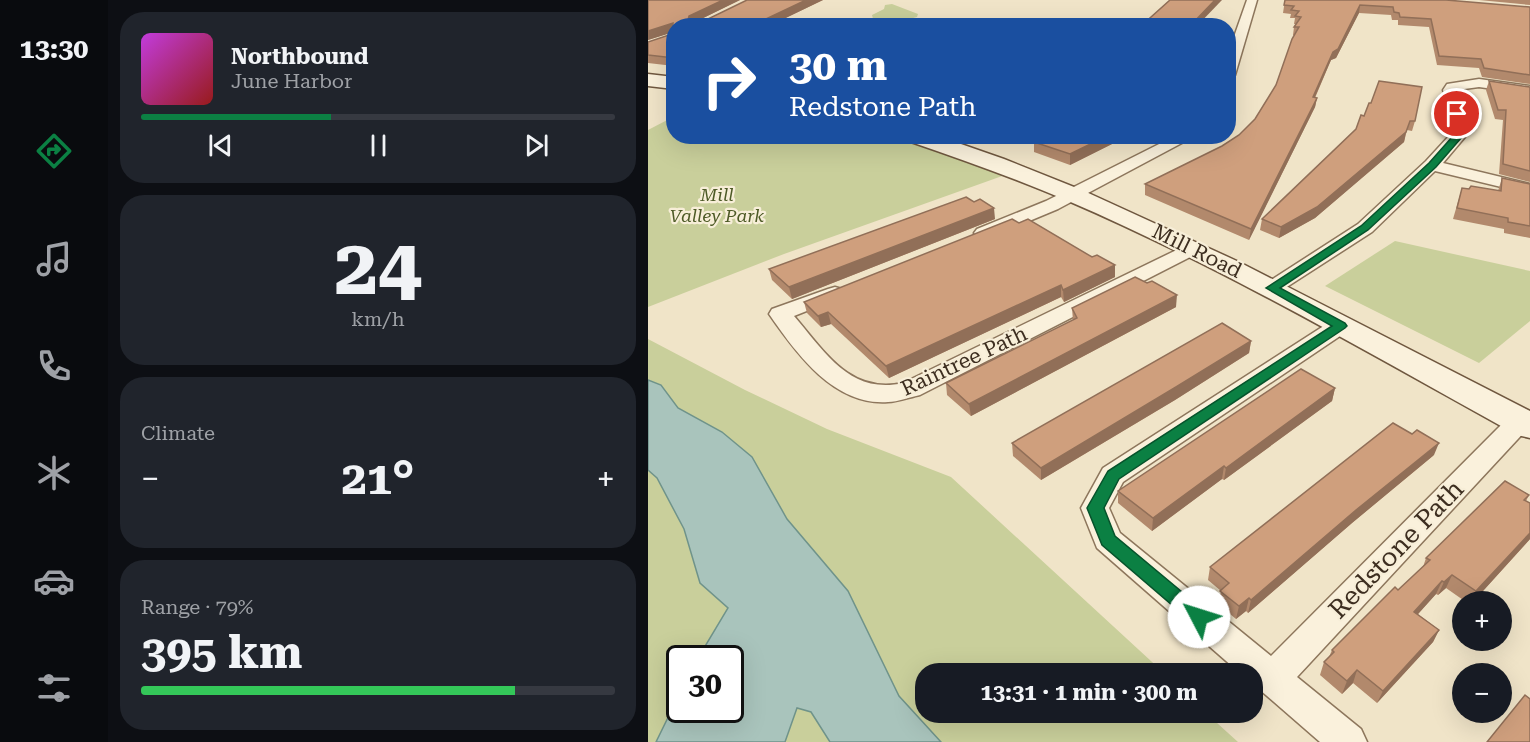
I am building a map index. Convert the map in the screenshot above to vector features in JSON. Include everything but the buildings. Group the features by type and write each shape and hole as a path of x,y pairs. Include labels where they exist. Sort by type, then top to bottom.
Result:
{"street":[{"path":"1236,50 1252,0"},
{"path":"648,80 666,82"},
{"path":"1272,288 1365,228 1432,165 1457,137 1457,114 1450,90 1452,87 1479,83 1530,90"},
{"name":"Mill Road","path":"938,144 1074,194 1193,248 1525,423"},
{"path":"963,241 1052,205 1172,144"},
{"path":"1432,165 1530,189"},
{"name":"Raintree Path","path":"854,285 780,314 839,381 866,394 882,396 911,389 1193,248"},
{"path":"1341,326 1113,475 1095,508 1108,540 1348,742"},
{"name":"Redstone Path","path":"1272,679 1525,423"}],"green space":[{"path":"892,4 918,14 913,18 873,18 872,15 884,9 885,5"},
{"name":"Mill Valley Park","path":"666,121 666,144 914,144 1005,175 784,254 648,307 648,130"},
{"path":"1395,241 1530,271 1530,321 1479,363 1325,286"},
{"path":"648,339 745,390 827,429 951,477 1153,663 915,663 915,714 899,696 848,591 787,519 752,457 722,432 678,408 661,385 648,380"},
{"path":"648,470 657,478 684,529 700,583 728,608 706,645 666,645 666,722 656,742 648,742"},
{"path":"797,708 811,712 830,742 785,742"},
{"path":"924,723 1217,723 1238,742 941,742"}],"water":[{"path":"648,380 661,385 678,408 722,432 752,457 787,519 848,591 899,696 915,714 915,723 924,723 941,742 830,742 811,712 797,708 785,742 656,742 666,722 744,723 744,645 706,645 728,608 700,583 684,529 657,478 648,470"}],"route":[{"path":"1199,617 1108,540 1095,508 1113,475 1341,326 1272,288 1365,228 1432,165 1457,137 1457,114"}]}
